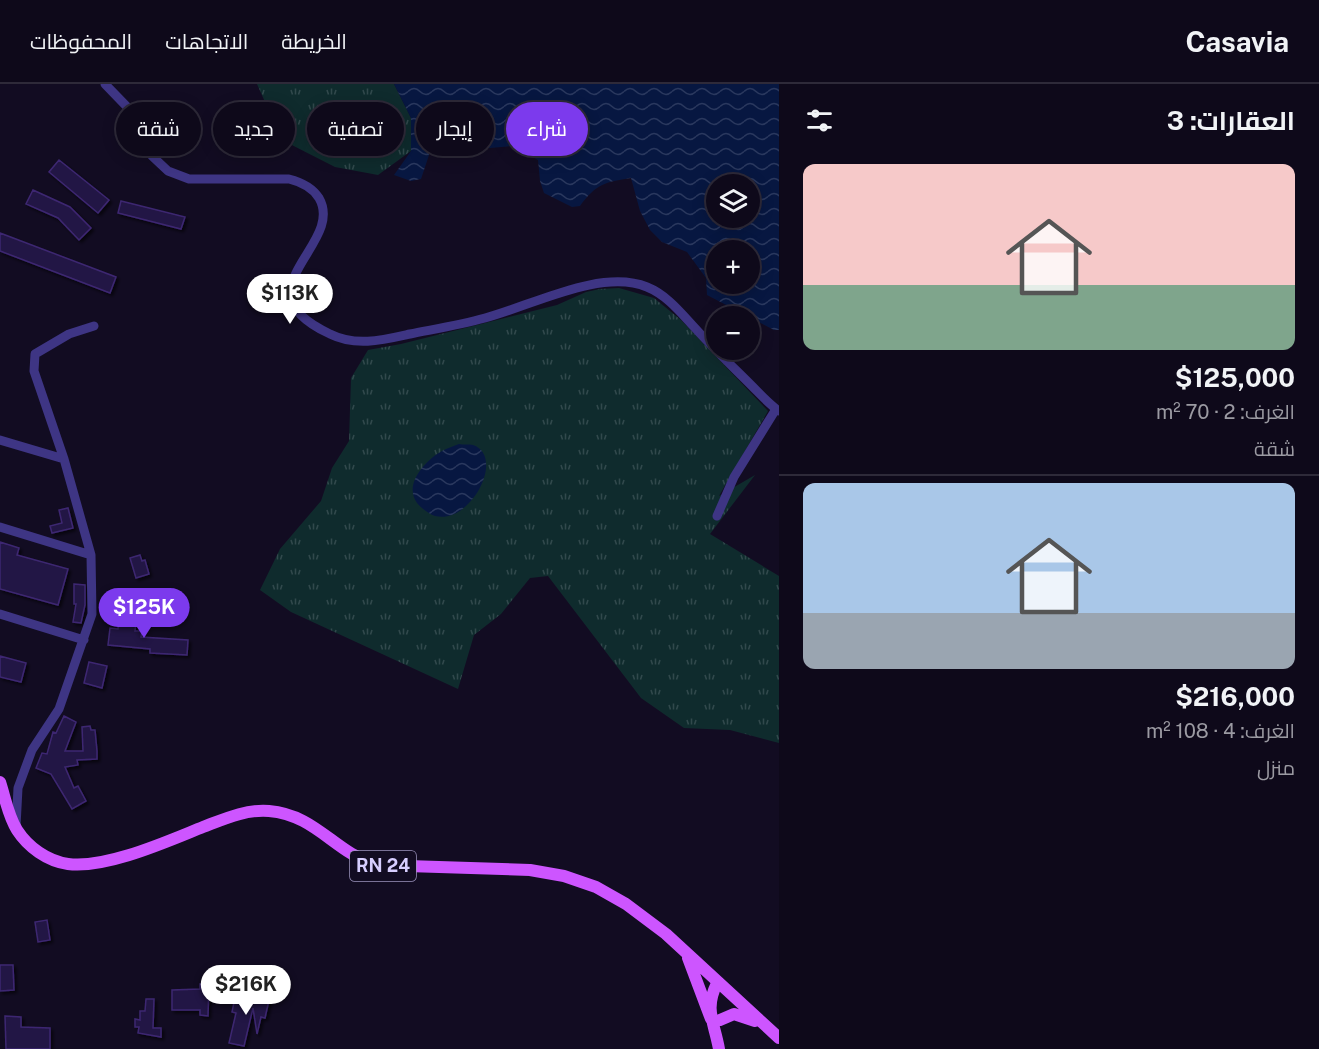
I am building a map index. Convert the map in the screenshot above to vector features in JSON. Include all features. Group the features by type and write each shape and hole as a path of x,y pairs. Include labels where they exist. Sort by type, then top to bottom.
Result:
{"main road":[{"name":"RN 24","path":"0,782 16,829 37,853 67,864 98,862 153,847 246,812 267,810 287,813 306,821 354,856 376,865 530,870 564,876 596,887 626,904 666,934 779,1038"},
{"path":"686,954 716,1023"},
{"path":"717,983 711,997 719,1049"},
{"path":"716,1023 732,996"},
{"path":"716,1023 729,1015 739,1014 762,1023"}],"street":[{"path":"105,84 133,113 152,156 168,171 189,179 289,179 298,181 314,191 323,208 324,222 297,268 292,297 299,315 316,328 344,339 375,341 485,318 589,284 614,281 631,282 661,294 731,366 778,410 734,477 717,516"},
{"path":"16,829 18,788 32,750 59,709 92,614 91,555 64,459 34,371 35,354 69,334 94,326"},
{"path":"0,440 64,459"},
{"path":"0,527 91,555"},
{"path":"0,614 84,640"}],"green space":[{"path":"257,84 394,84 403,102 307,102 307,153 295,147 295,102 265,102"},
{"path":"404,104 411,118 411,151 378,175 335,167 313,156 404,156"},
{"path":"619,288 654,298 681,320 706,346 706,360 719,360 768,411 719,496 755,475 710,534 779,576 779,743 730,730 684,728 641,698 548,576 530,578 501,614 474,635 458,689 291,612 260,590 280,549 321,501 332,468 349,441 351,378 368,350 401,344 557,305 586,292"}],"water":[{"path":"394,84 779,84 779,330 760,323 760,306 728,306 707,295 760,294 760,240 706,240 706,278 687,252 662,242 650,230 640,211 631,178 602,185 591,193 580,206 572,207 544,193 538,160 531,156 588,156 588,102 506,102 506,147 494,148 494,102 416,102 416,156 429,156 421,179 411,181 394,175 411,151 411,118"},
{"path":"459,444 473,445 482,452 486,462 485,475 472,500 461,510 448,516 435,516 425,511 413,496 415,481 418,473 429,460"}],"building":[{"path":"59,160 109,200 98,213 49,172"},
{"path":"33,190 70,207 91,228 79,240 58,218 26,204"},
{"path":"121,201 185,217 181,229 118,213"},
{"path":"0,233 116,277 110,293 0,251"},
{"path":"68,508 73,528 52,533 50,526 62,523 59,510"},
{"path":"0,542 19,548 17,555 68,569 58,605 0,589"},
{"path":"140,555 142,561 145,560 149,574 136,578 130,558"},
{"path":"74,584 85,585 85,605 81,623 73,622 76,604 74,604"},
{"path":"120,613 137,614 135,631 142,631 141,637 188,640 187,655 150,653 150,649 108,645 110,628 118,629"},
{"path":"0,656 26,663 21,682 0,677"},
{"path":"89,662 107,666 102,688 84,683"},
{"path":"64,716 76,722 65,751 83,751 82,727 90,726 91,730 95,730 97,751 97,759 77,760 78,765 65,767 74,788 78,786 86,801 72,809 51,774 36,768 42,753 47,754 53,732 56,733"},
{"path":"47,920 50,940 38,942 35,922"},
{"path":"0,965 13,965 14,990 0,991"},
{"path":"200,984 209,984 208,1016 200,1015 200,1010 172,1010 172,990 200,989"},
{"path":"236,993 269,1000 265,1018 261,1017 257,1034 253,1008 244,1046 229,1043 236,1013 232,1012"},
{"path":"146,999 154,999 153,1028 161,1028 161,1037 138,1033 139,1027 135,1027 135,1019 140,1020 140,1011 145,1011"},
{"path":"5,1016 21,1017 21,1027 50,1028 50,1049 6,1049"}]}
